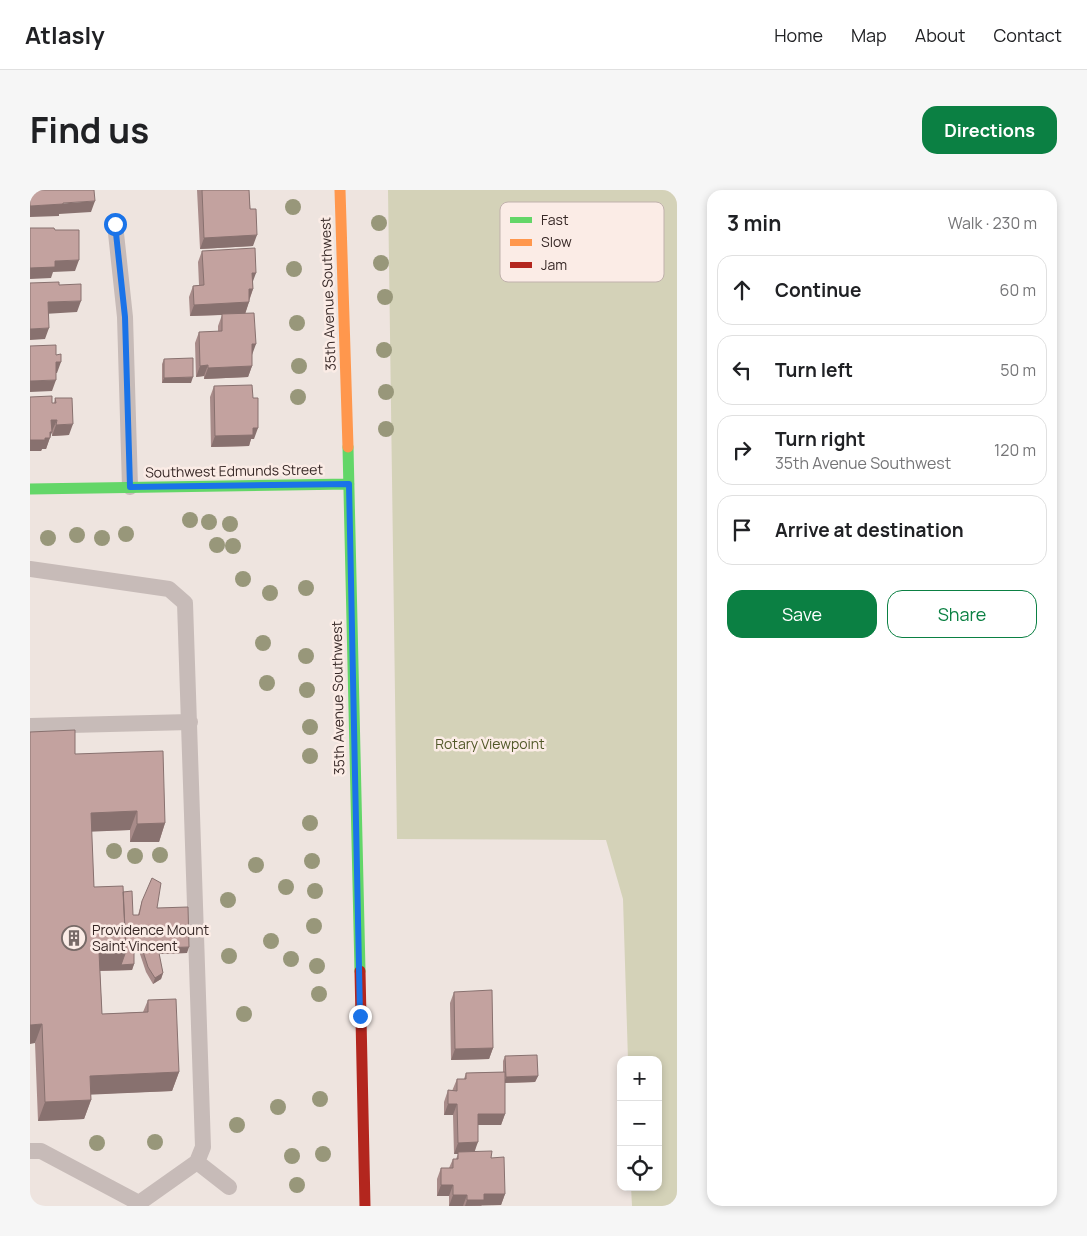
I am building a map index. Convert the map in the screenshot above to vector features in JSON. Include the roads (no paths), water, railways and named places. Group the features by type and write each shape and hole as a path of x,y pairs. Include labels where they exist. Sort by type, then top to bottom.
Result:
{"main road":[{"name":"35th Avenue Southwest","path":"340,190 349,484 365,1206"},
{"name":"Southwest Edmunds Street","path":"30,489 349,484"}],"lane":[{"path":"115,224 125,317 130,487"},
{"path":"30,569 169,589 185,603 203,1147 197,1162 139,1204 41,1151 30,1151"},
{"path":"30,714 30,726 190,722"},
{"path":"197,1162 229,1186"}],"place":[{"name":"Providence Mount Saint Vincent","path":"74,938"}],"park label":[{"name":"Rotary Viewpoint","path":"490,744"}]}
